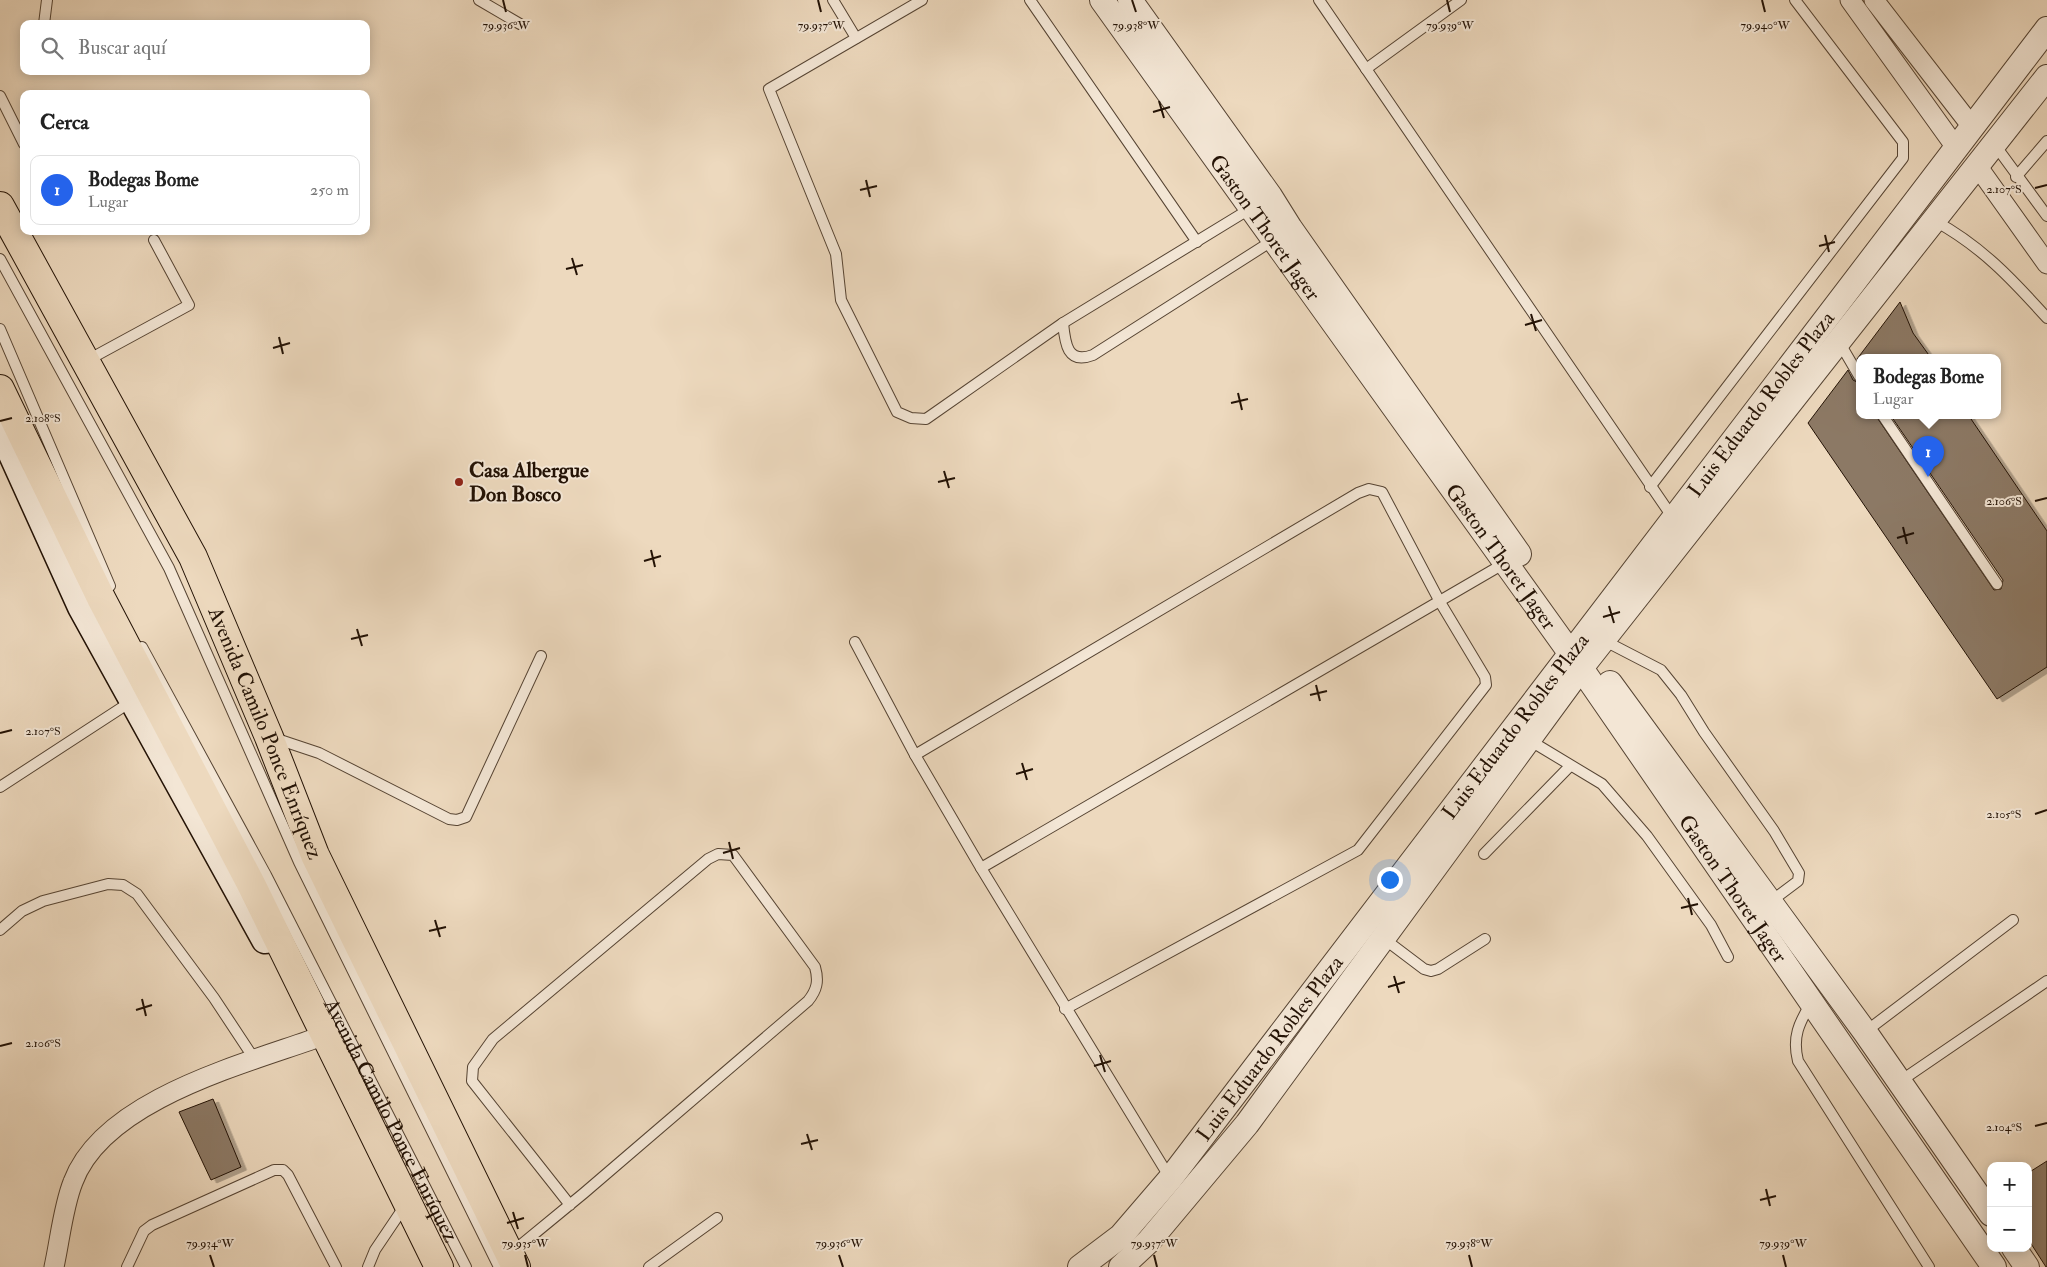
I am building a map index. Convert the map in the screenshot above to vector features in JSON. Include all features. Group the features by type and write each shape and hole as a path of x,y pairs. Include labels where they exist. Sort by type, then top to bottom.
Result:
{"main road":[{"name":"Avenida Camilo Ponce Enríquez","path":"0,206 193,557 269,736 315,855 508,1263"},
{"name":"Avenida Camilo Ponce Enríquez","path":"0,389 101,598 251,884 438,1267"},
{"name":"Avenida Camilo Ponce Enríquez","path":"0,428 81,607 303,1012 325,1035"}],"street":[{"name":"Gaston Thoret Jager","path":"1102,0 1261,202"},
{"name":"Gaston Thoret Jager","path":"1130,0 1282,234 1506,563 1585,652 1812,1002 1994,1267"},
{"path":"1850,0 1957,149"},
{"path":"1874,0 1973,128"},
{"name":"Luis Eduardo Robles Plaza","path":"1080,1267 1121,1236 1170,1179 1585,652 1831,334 1957,149 2047,29"},
{"name":"Luis Eduardo Robles Plaza","path":"1121,1267 1149,1241 1247,1124 1528,740 1673,519 1831,334 1935,221 2047,77"},
{"path":"1978,167 2047,264"},
{"name":"Gaston Thoret Jager","path":"1282,234 1585,652 1865,1032 1987,1208"},
{"path":"54,1267 73,1181 93,1149 116,1125 147,1105 187,1085 325,1035"},
{"path":"2017,1252 2027,1267"}],"lane":[{"path":"44,20 47,0"},
{"path":"479,0 520,24"},
{"path":"833,0 856,38"},
{"path":"922,0 769,89 836,254 841,300 897,412 911,418 926,418 1064,323 1261,202"},
{"path":"1030,0 1197,242"},
{"path":"1319,0 1673,519"},
{"path":"1366,69 1461,0"},
{"path":"1650,487 1903,158 1903,142 1795,0"},
{"path":"0,96 20,136"},
{"path":"2016,177 2047,141"},
{"path":"1994,145 2016,177 2047,216"},
{"path":"1935,221 1962,236 2008,274 2047,318"},
{"path":"1064,323 1068,350 1074,356 1084,359 1282,234"},
{"path":"85,362 189,305 154,240"},
{"name":"Avenida Camilo Ponce Enríquez","path":"0,259 169,568 299,862 508,1263"},
{"path":"0,329 113,593"},
{"path":"1831,334 1856,372"},
{"path":"1885,419 1997,584"},
{"path":"915,755 1358,494 1369,489 1382,492 1440,602 1486,677 1486,685 1358,850 1065,1009"},
{"path":"980,868 1506,563"},
{"name":"Avenida Camilo Ponce Enríquez","path":"136,636 266,875 466,1267"},
{"path":"855,642 915,755 980,868 1170,1179"},
{"path":"1585,652 1661,670 1681,695 1704,732 1774,831 1799,873 1798,881 1770,902"},
{"path":"269,736 319,753 449,819 458,820 466,817 541,656"},
{"path":"0,787 133,701"},
{"path":"1528,740 1570,766 1590,775 1602,784 1647,836 1711,925 1728,957"},
{"path":"1484,854 1570,766"},
{"path":"508,1263 570,1205 815,993 818,975 815,967 732,855 718,854 708,859 493,1039 473,1067 472,1081 570,1205"},
{"path":"0,930 22,911 43,901 108,884 123,885 137,894 214,998 255,1060"},
{"path":"1865,1032 2013,920"},
{"path":"1384,938 1424,969 1431,971 1438,969 1485,938"},
{"path":"1900,1082 2047,982"},
{"path":"1812,1002 1797,1026 1795,1048 1798,1061 1929,1267"},
{"path":"127,1267 144,1231 152,1225 274,1170 283,1170 288,1175 336,1267"},
{"path":"368,1267 375,1250 406,1203"},
{"path":"649,1267 717,1218"}],"building":[{"path":"1900,302 1913,333 1928,354 1861,354"},
{"path":"1848,370 1853,380 1856,382 1856,419 1878,419 1994,590 2001,589 2003,580 1893,419 1971,419 2047,531 2047,667 1997,699 1808,423"},
{"path":"213,1099 241,1167 211,1180 179,1112"},
{"path":"2047,1161 2047,1267 2032,1245 2032,1170"}],"place":[{"name":"Bodegas Bome","path":"1928,477"},
{"name":"Casa Albergue Don Bosco","path":"459,482"}]}
